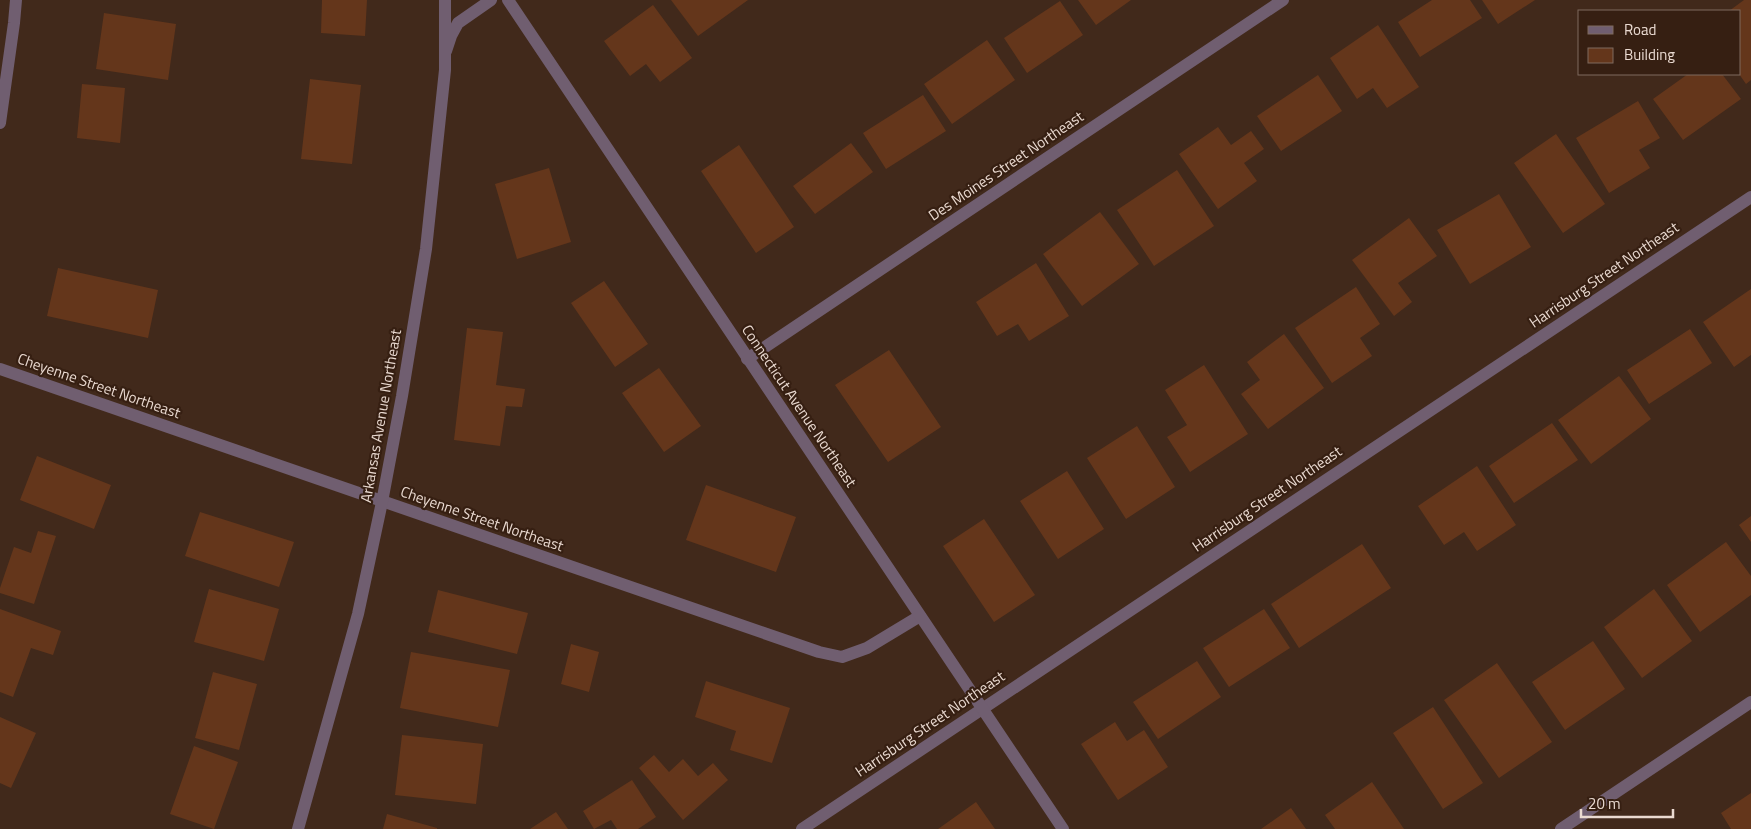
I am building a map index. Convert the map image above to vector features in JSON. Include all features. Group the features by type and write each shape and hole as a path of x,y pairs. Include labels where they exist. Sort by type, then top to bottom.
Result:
{"street":[{"path":"0,123 16,0"},
{"name":"Arkansas Avenue Northeast","path":"298,829 358,614 402,396 426,249 445,70 445,0"},
{"path":"444,56 458,23 491,0"},
{"name":"Des Moines Street Northeast","path":"747,359 1283,0"},
{"name":"Connecticut Avenue Northeast","path":"513,2 747,359 1063,829"},
{"name":"Harrisburg Street Northeast","path":"802,829 1751,197"},
{"name":"Cheyenne Street Northeast","path":"0,369 819,652 842,656 867,648 920,616"},
{"path":"1561,829 1751,702"}],"building":[{"path":"322,0 367,0 365,36 321,33"},
{"path":"671,0 748,0 698,36"},
{"path":"1078,0 1131,0 1096,25"},
{"path":"1432,0 1470,0 1482,18 1420,57 1398,22"},
{"path":"1482,0 1535,0 1498,24"},
{"path":"1744,0 1751,0 1751,80 1746,84 1740,75 1741,10 1730,10"},
{"path":"1060,1 1083,35 1027,73 1004,38"},
{"path":"653,5 692,58 660,82 646,64 630,76 604,41"},
{"path":"104,13 176,24 168,80 96,69"},
{"path":"1378,25 1419,87 1387,108 1373,88 1357,99 1330,58"},
{"path":"987,40 1015,80 952,124 924,84"},
{"path":"1318,75 1342,111 1281,151 1257,116"},
{"path":"1687,75 1723,75 1741,99 1683,140 1653,99"},
{"path":"310,79 361,85 352,164 301,159"},
{"path":"82,84 125,88 120,143 77,138"},
{"path":"923,95 946,131 886,169 863,133"},
{"path":"1638,101 1660,138 1639,150 1650,168 1609,193 1576,138"},
{"path":"1218,127 1231,145 1251,131 1264,149 1244,163 1257,181 1218,209 1179,154"},
{"path":"1556,134 1605,204 1563,233 1514,163"},
{"path":"851,143 873,172 815,214 793,186"},
{"path":"739,145 794,227 756,253 701,171"},
{"path":"549,168 571,242 517,259 495,184"},
{"path":"1177,170 1214,226 1154,266 1117,210"},
{"path":"1499,194 1531,247 1470,284 1437,230"},
{"path":"1100,212 1139,264 1082,306 1043,254"},
{"path":"1409,218 1437,256 1398,283 1412,302 1394,316 1352,260"},
{"path":"1036,263 1069,316 1029,341 1018,324 997,336 976,302"},
{"path":"58,268 158,290 148,338 47,316"},
{"path":"604,281 648,344 615,367 571,303"},
{"path":"1356,287 1380,324 1360,338 1372,356 1332,383 1295,328"},
{"path":"1751,289 1751,355 1734,367 1703,322"},
{"path":"467,328 503,332 496,385 525,389 522,407 506,406 500,446 454,440"},
{"path":"1690,329 1712,363 1649,404 1627,370"},
{"path":"1284,334 1324,388 1268,429 1241,394 1260,380 1247,362"},
{"path":"889,350 941,427 888,462 835,385"},
{"path":"1204,365 1248,434 1190,472 1167,437 1187,425 1165,390"},
{"path":"659,368 701,426 664,452 622,393"},
{"path":"1619,376 1651,419 1591,464 1558,420"},
{"path":"1552,423 1578,460 1514,503 1489,466"},
{"path":"1137,426 1175,487 1126,519 1087,458"},
{"path":"37,456 111,485 94,529 20,500"},
{"path":"1477,466 1516,525 1477,551 1464,532 1444,545 1418,506"},
{"path":"1067,471 1104,529 1058,559 1020,501"},
{"path":"706,485 796,517 776,572 686,540"},
{"path":"200,512 294,542 279,587 185,556"},
{"path":"1751,516 1751,542 1739,525"},
{"path":"984,519 1035,595 994,622 943,546"},
{"path":"38,531 56,536 34,604 0,593 0,588 14,547 31,553"},
{"path":"1726,542 1751,576 1751,595 1700,632 1667,585"},
{"path":"1362,544 1391,588 1299,648 1271,604"},
{"path":"209,589 279,609 264,661 194,642"},
{"path":"1654,589 1692,641 1642,678 1604,627"},
{"path":"438,590 528,613 517,654 428,632"},
{"path":"0,609 61,631 53,655 31,648 13,697 0,692"},
{"path":"1264,609 1290,648 1229,687 1203,648"},
{"path":"1593,641 1625,689 1565,730 1532,682"},
{"path":"571,644 599,652 589,692 561,684"},
{"path":"411,652 510,670 498,727 400,708"},
{"path":"1197,661 1221,697 1158,739 1133,702"},
{"path":"1497,663 1552,742 1499,778 1444,700"},
{"path":"213,672 257,684 239,750 195,738"},
{"path":"706,681 790,708 772,763 730,750 736,731 695,717"},
{"path":"1433,707 1483,783 1443,809 1393,733"},
{"path":"0,717 36,733 11,788 0,783"},
{"path":"1115,722 1127,741 1144,730 1168,767 1118,800 1081,744"},
{"path":"402,735 483,744 476,804 395,795"},
{"path":"194,746 238,762 214,829 170,814"},
{"path":"654,755 669,772 683,759 698,776 713,763 728,780 683,820 639,768"},
{"path":"632,780 656,817 638,829 617,829 611,820 594,829 583,811"},
{"path":"1372,782 1404,829 1335,829 1325,815"},
{"path":"1751,793 1751,829 1731,829 1721,813"},
{"path":"976,802 995,829 938,829"},
{"path":"1291,808 1306,829 1261,829"},
{"path":"556,812 568,829 530,829"},
{"path":"387,814 437,828 437,829 383,829"}]}
